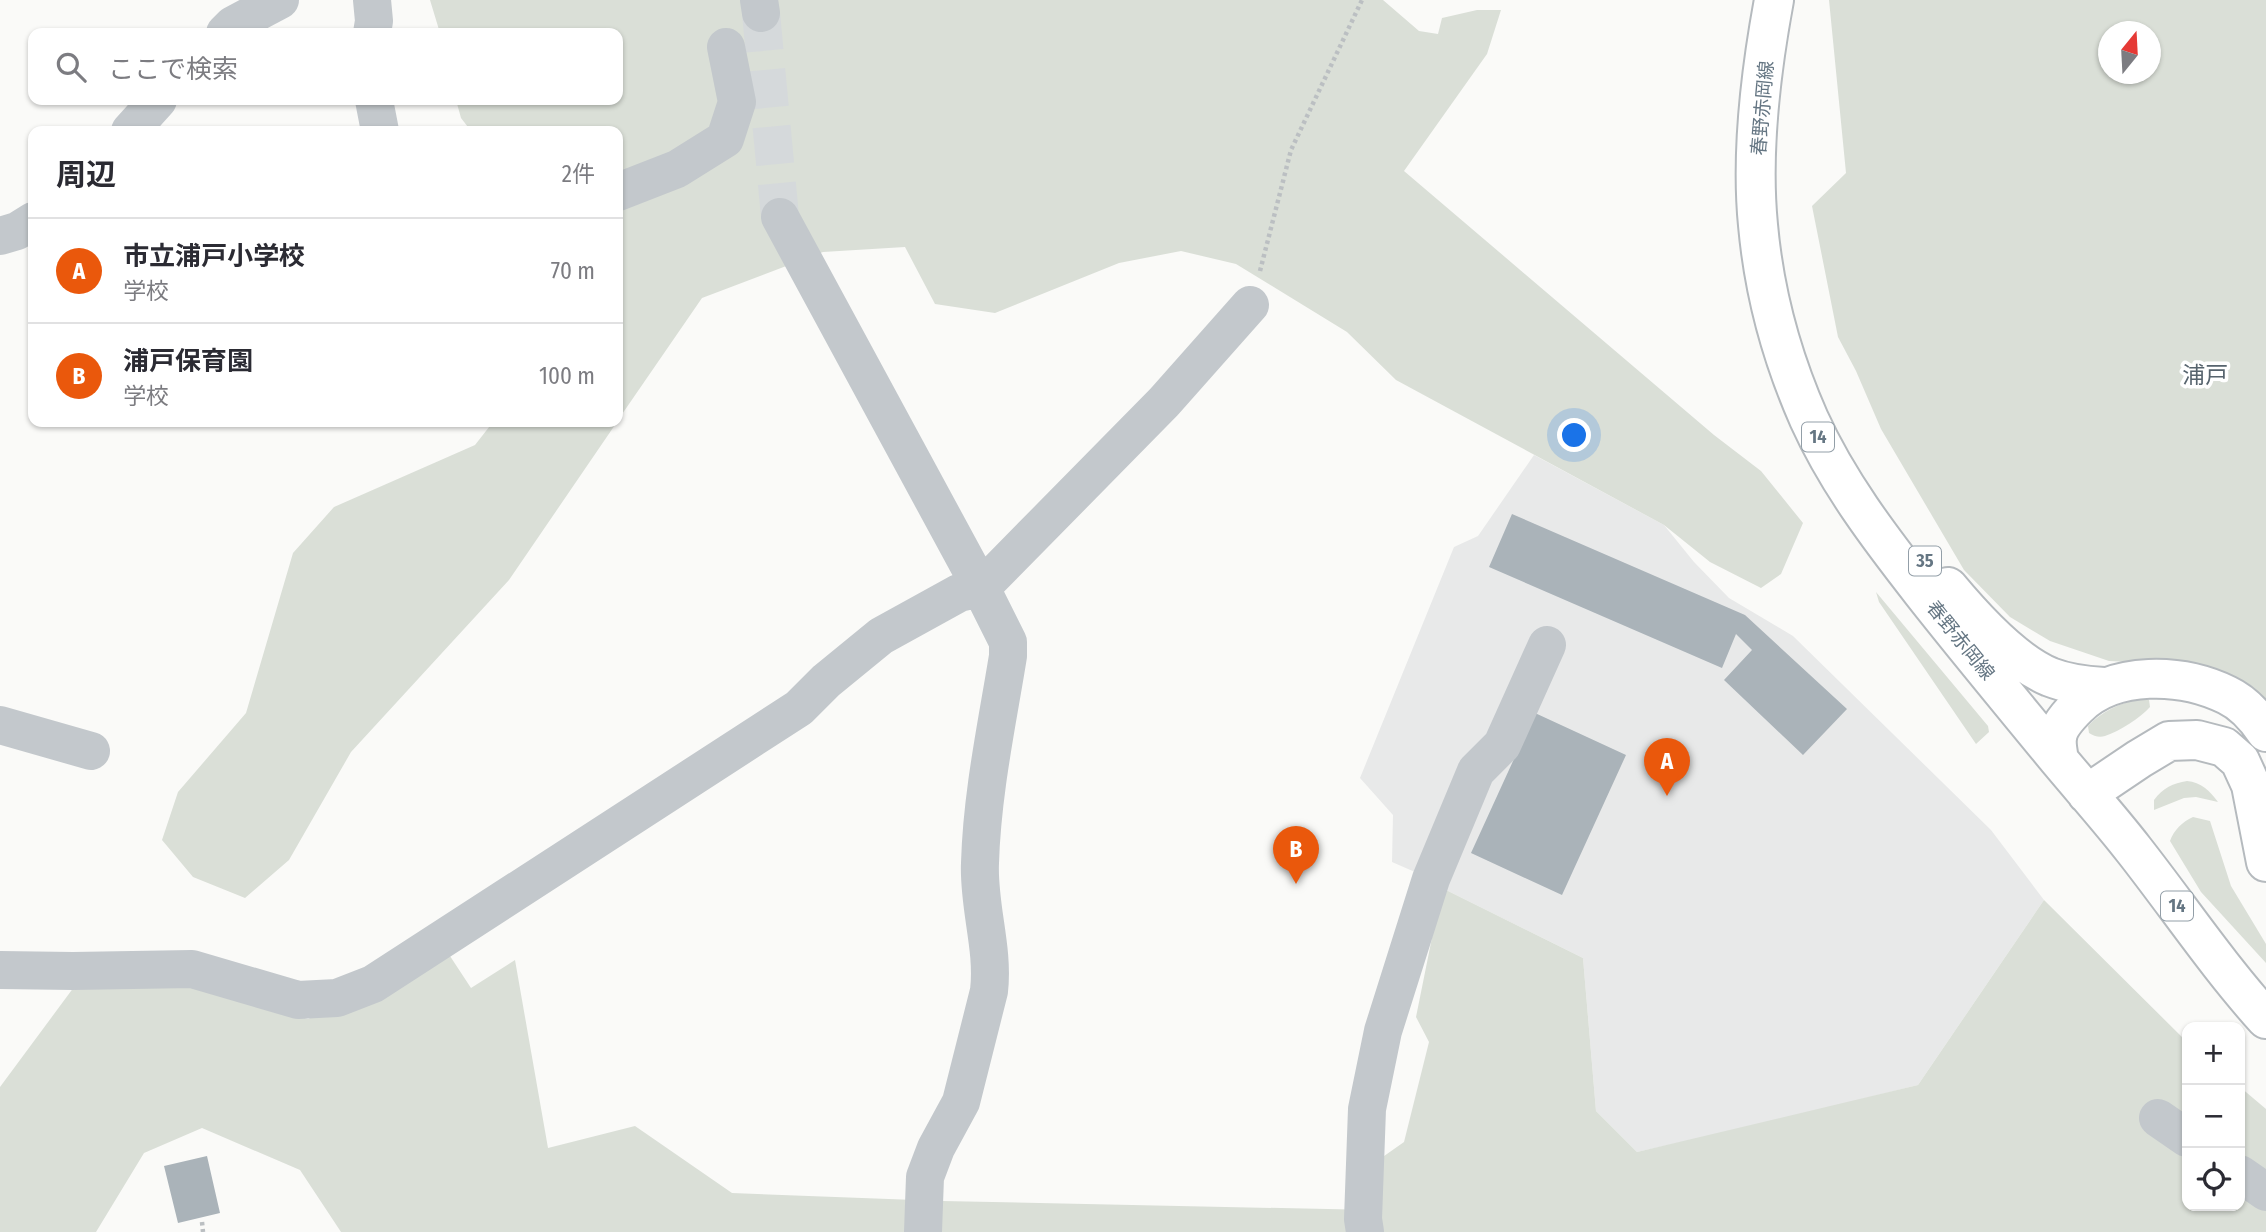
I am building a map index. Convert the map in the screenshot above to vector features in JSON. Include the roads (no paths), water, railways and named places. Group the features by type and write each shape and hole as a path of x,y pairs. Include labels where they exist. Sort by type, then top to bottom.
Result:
{"main road":[{"name":"春野赤岡線","path":"1774,0 1757,134 1757,222 1768,292 1792,379 1810,422 1837,472 1874,530 1963,644 2133,849 2238,987 2266,1019"},
{"name":"35","path":"1792,379 1817,401 1894,524 1959,601 1992,635 2049,677 2084,686 2104,687"},
{"name":"35","path":"2059,760 2057,736 2064,722 2090,694 2119,682 2174,680 2201,686 2227,695 2242,705 2266,732"},
{"path":"2087,794 2138,758 2169,741 2197,740 2224,747 2240,761 2251,785 2266,862"}],"street":[{"path":"230,28 280,0"},
{"path":"372,0 373,28"},
{"path":"623,190 677,169 725,139 737,102 726,47"},
{"path":"135,126 153,105"},
{"path":"374,105 379,126"},
{"path":"780,217 1008,642 983,809 980,863 979,886 991,974 989,991 961,1102 936,1148 925,1177 923,1232"},
{"path":"0,236 28,224"},
{"path":"0,970 192,970 298,1000 337,998 373,984 799,708 826,681 881,636 959,593 981,588 1164,402 1250,305"},
{"path":"1364,1232 1367,1110 1383,1031 1431,879 1476,771 1502,745 1547,645"},
{"path":"0,725 90,751"},
{"path":"2245,1177 2266,1192"}],"tunnel":[{"path":"761,13 780,217"}],"place":[{"name":"市立浦戸小学校","path":"1667,796"},
{"name":"浦戸保育園","path":"1296,884"}],"district":[{"name":"浦戸","path":"2205,375"}]}
